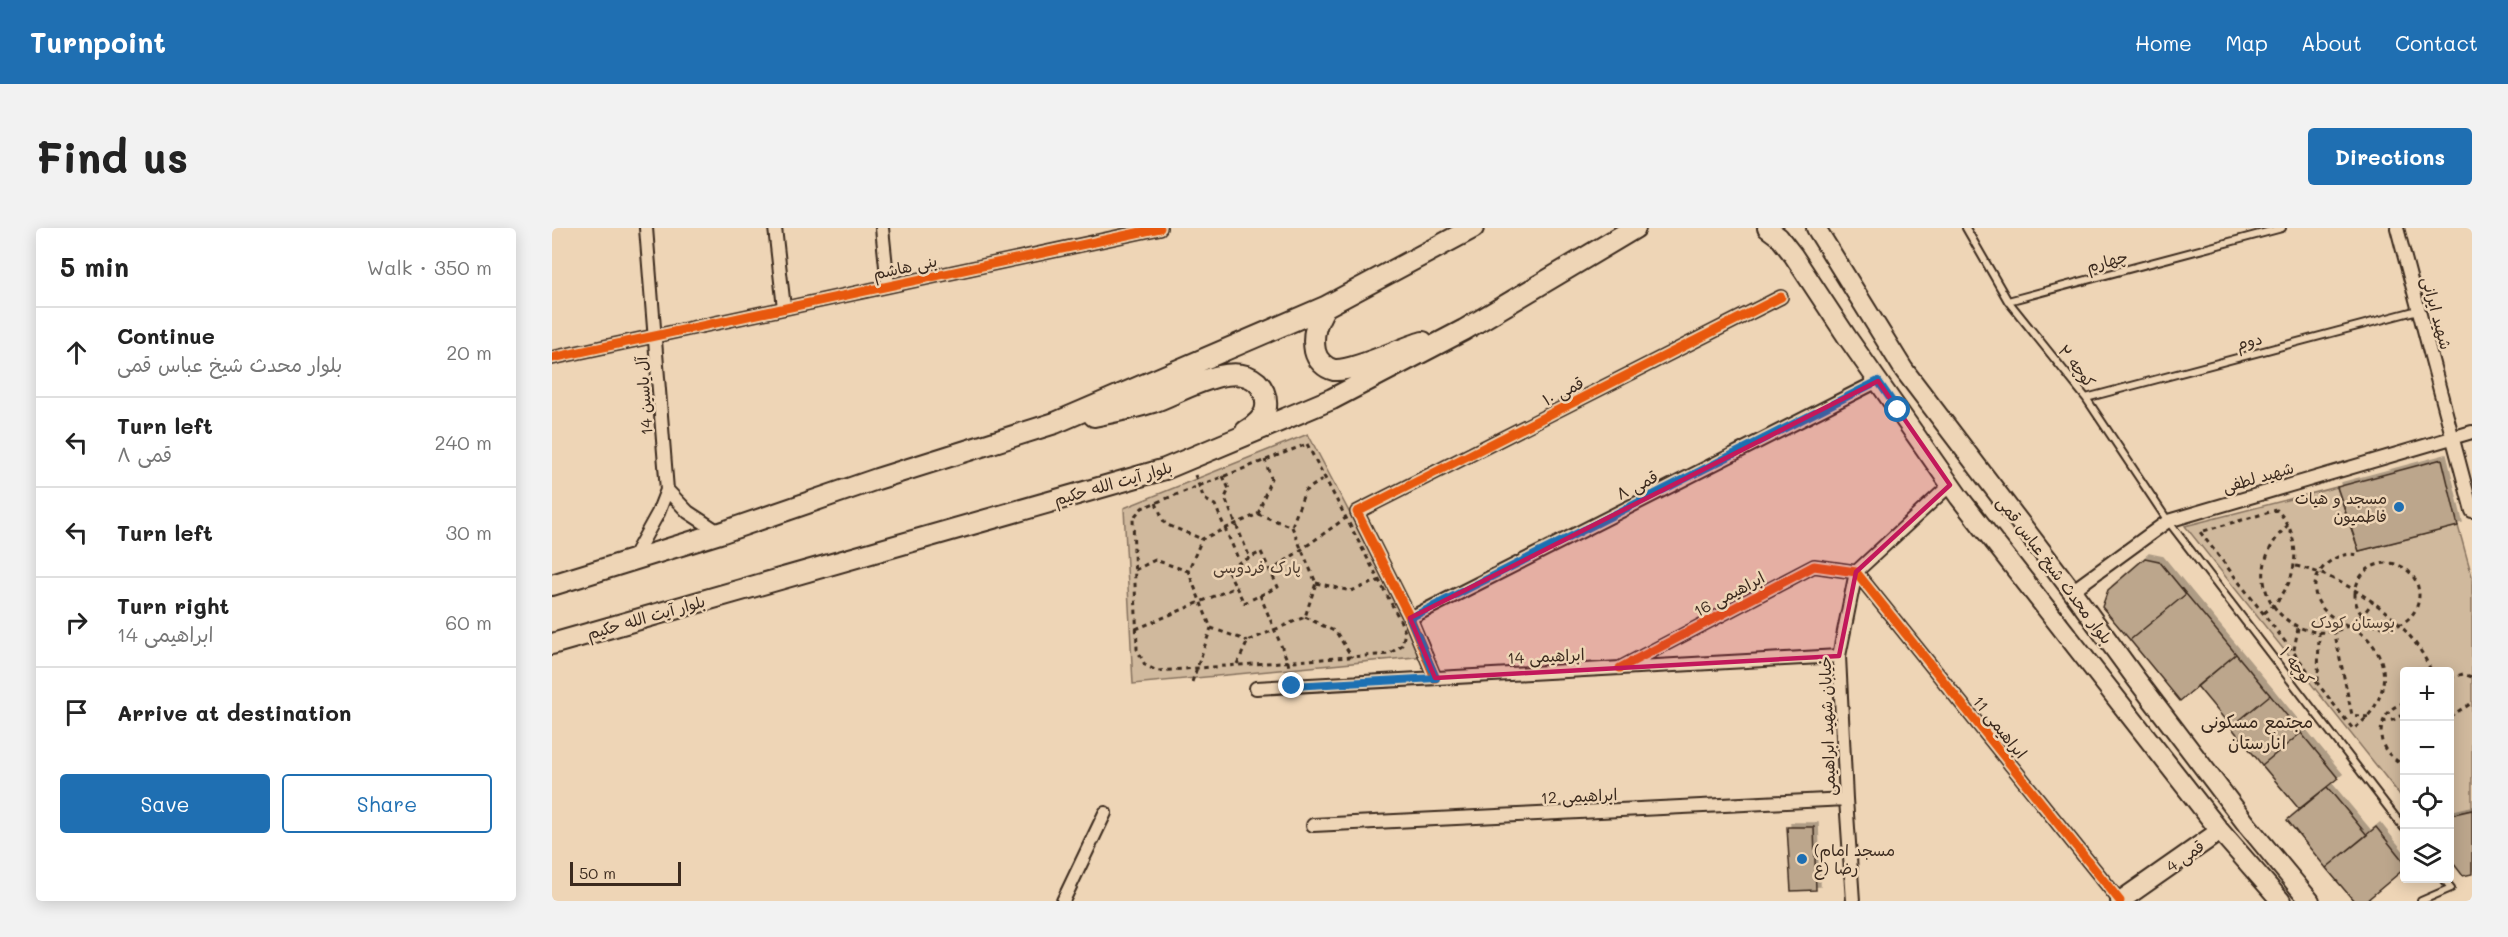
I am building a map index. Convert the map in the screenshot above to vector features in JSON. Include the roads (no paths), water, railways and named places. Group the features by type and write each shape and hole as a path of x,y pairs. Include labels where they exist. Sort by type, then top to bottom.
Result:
{"main road":[{"path":"552,585 720,533 877,479 1055,423 1325,307 1473,228"},
{"name":"بلوار آیت الله حکیم","path":"552,644 1165,469 1332,399 1464,330 1635,228"},
{"name":"بلوار محدث شیخ عباس قمی","path":"1767,228 1780,234 1950,485 2220,831 2281,901"},
{"name":"بلوار محدث شیخ عباس قمی","path":"1816,228 1904,370 2248,826 2310,901"},
{"path":"1325,307 1316,323 1313,338 1317,357 1333,370 1347,369 1403,347 1464,330"},
{"path":"1055,423 1128,409 1224,375 1233,373 1253,378 1263,387 1266,399 1265,411 1255,425 1218,448"},
{"name":"قمی 4","path":"2120,901 2220,831"}],"street":[{"name":"آل یاسین 14","path":"646,228 667,490"},
{"path":"775,228 784,308"},
{"path":"882,228 888,286"},
{"name":"بنی هاشم","path":"552,358 1160,228"},
{"name":"شهید ایرانی","path":"2397,228 2472,511"},
{"name":"قمی ۱۰","path":"1410,618 1353,515 1781,297"},
{"name":"قمی ۸","path":"1410,618 1878,381"},
{"name":"شهید لطفی","path":"2072,591 2168,521 2472,432"},
{"path":"1856,572 1950,485"},
{"path":"632,560 658,513 667,490 688,512 720,533"},
{"name":"ابراهیمی 16","path":"1620,668 1814,566 1856,572"},
{"name":"خیابان شهید ابراهیمی","path":"1853,901 1839,656 1856,572"},
{"name":"ابراهیمی 11","path":"1856,572 2120,901"},
{"path":"1410,618 1436,678"},
{"name":"ابراهیمی 14","path":"1256,688 1839,656"},
{"name":"ابراهیمی 12","path":"1313,825 1846,799"},
{"path":"1063,901 1105,813"}],"lane":[{"name":"کوچه ۲","path":"1966,228 2008,301 2086,399 2168,521"},
{"name":"چهارم","path":"2008,301 2282,228"},
{"name":"دوم","path":"2086,399 2419,310"},
{"name":"کوچه ۱","path":"2168,521 2400,823"},
{"path":"2421,901 2451,888 2447,883"}],"place":[{"name":"مسجد و هیات فاطمیون","path":"2399,507"},
{"name":"(مسجد امام رضا (ع","path":"1802,859"}],"district":[{"name":"مجتمع مسکونی انارستان","path":"2257,732"}],"park label":[{"name":"پارک فردوسی","path":"1257,567"},
{"name":"بوستان کودک","path":"2353,622"}]}
